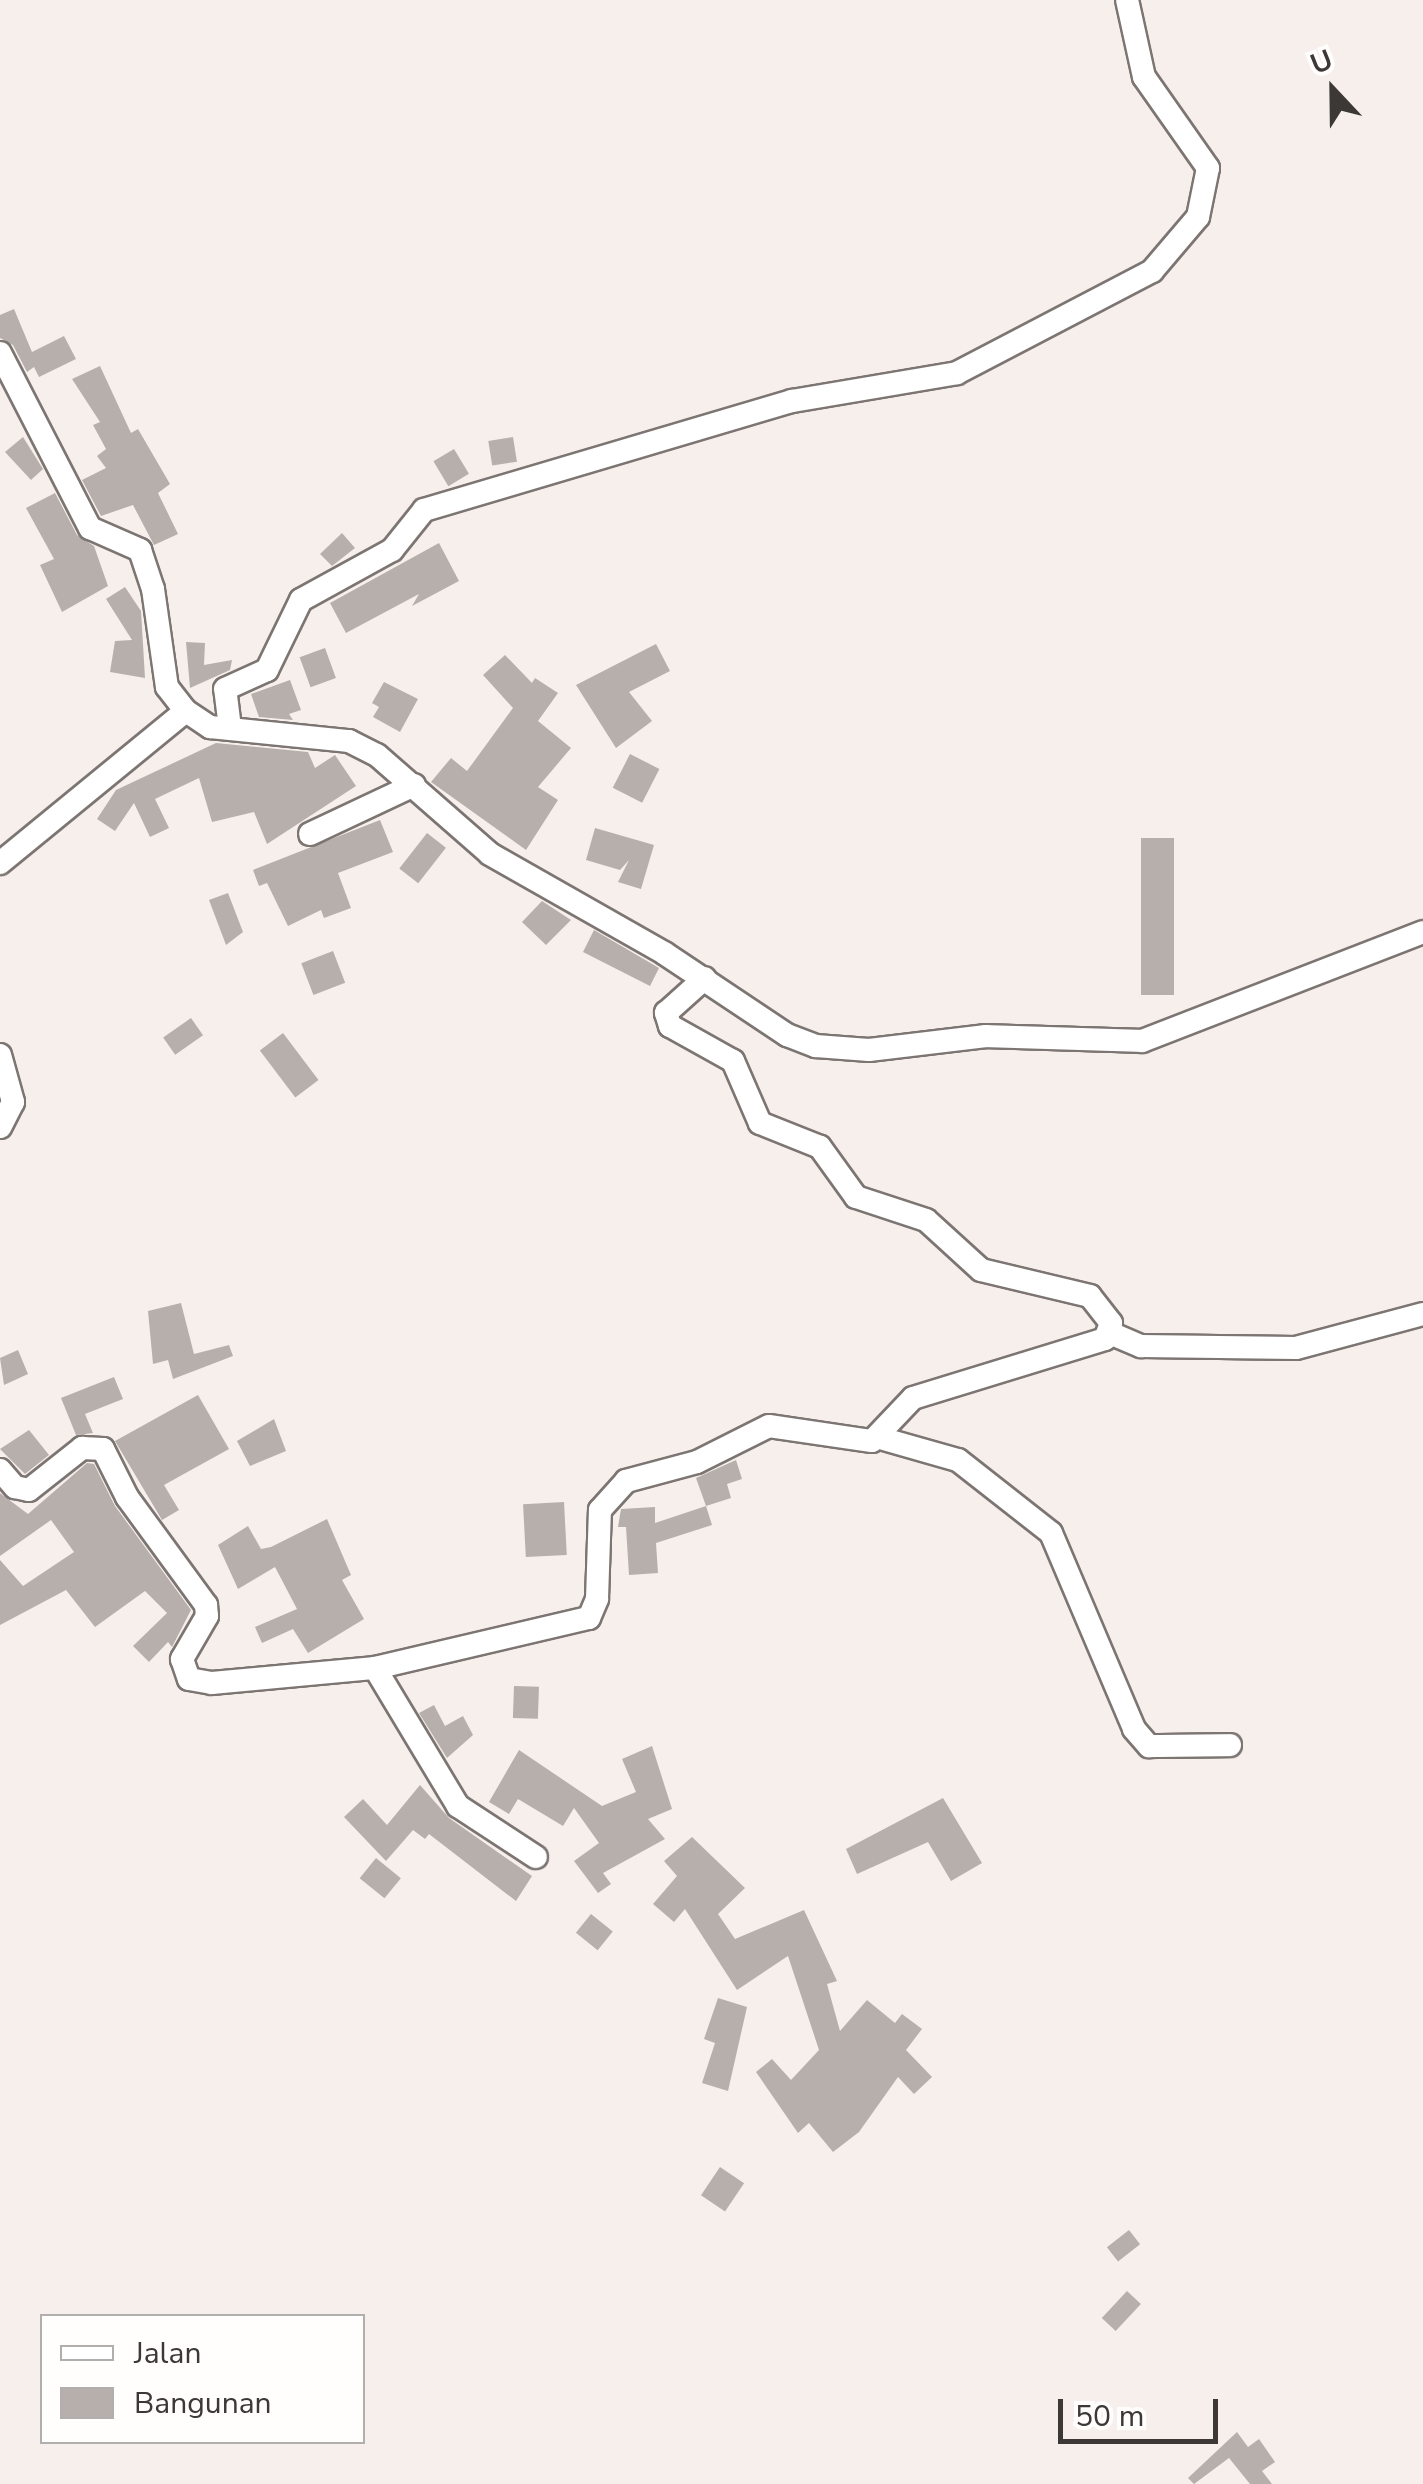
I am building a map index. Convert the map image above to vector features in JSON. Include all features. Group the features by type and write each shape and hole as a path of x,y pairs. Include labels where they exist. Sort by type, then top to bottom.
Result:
{"street":[{"path":"230,728 226,688 267,670 301,600 392,550 424,510 792,401 958,373 1152,272 1198,217 1208,168 1144,76 1128,0"},
{"path":"0,353 90,528 140,550 153,590 167,687 186,711 210,727 349,741 414,785 490,854 705,978 788,1035 816,1046 869,1050 986,1036 1142,1042 1423,932"},
{"path":"0,864 186,711"},
{"path":"310,834 414,785"},
{"path":"705,978 666,1013 670,1026 729,1057 760,1122 820,1147 856,1197 926,1220 981,1270 1090,1296 1107,1314 1110,1332"},
{"path":"0,1055 13,1102 0,1128"},
{"path":"1110,1332 1141,1346 1296,1348 1423,1314"},
{"path":"880,1438 897,1410 913,1398 1094,1344 1110,1332"},
{"path":"0,1470 15,1488 30,1490 82,1448 106,1452 127,1497 206,1605 207,1616 182,1659 188,1680 212,1683 376,1668 589,1618 598,1599 600,1510 608,1493 626,1481 697,1462 770,1426 814,1436 880,1438 958,1460 1051,1533 1134,1729 1149,1746 1230,1745"},
{"path":"376,1668 458,1806 536,1858"}],"building":[{"path":"14,309 32,352 64,336 76,359 39,377 34,367 27,372 13,345 0,338 0,315"},
{"path":"100,366 131,433 138,429 170,484 158,493 178,534 154,545 133,505 101,516 82,480 106,468 97,456 106,449 93,425 100,422 72,379"},
{"path":"23,437 43,469 31,480 5,452"},
{"path":"513,437 517,462 492,466 488,441"},
{"path":"454,449 469,474 448,486 433,461"},
{"path":"55,493 77,535 94,546 108,586 62,612 40,565 54,559 26,508"},
{"path":"342,533 355,548 332,566 320,554"},
{"path":"439,543 459,581 412,606 419,594 346,633 330,603"},
{"path":"125,587 141,611 145,678 110,672 115,641 132,640 106,599"},
{"path":"186,642 205,643 204,665 232,660 230,670 190,688"},
{"path":"656,644 670,671 629,692 652,721 616,748 576,685"},
{"path":"325,648 336,678 311,687 300,657"},
{"path":"505,655 532,683 535,678 558,693 538,721 571,748 538,787 558,800 526,850 431,782 451,758 467,771 513,708 483,675"},
{"path":"290,680 301,710 289,714 293,720 259,717 251,694"},
{"path":"384,682 418,699 400,732 373,717 379,707 372,703"},
{"path":"216,743 308,752 315,768 335,755 356,786 267,844 254,812 212,822 199,778 155,799 169,828 150,837 134,803 115,831 97,819 116,790"},
{"path":"630,754 659,769 642,803 613,788"},
{"path":"380,820 393,852 338,873 351,908 324,918 321,910 288,926 267,883 259,886 253,870"},
{"path":"595,828 654,845 641,889 618,882 629,860 620,870 586,860"},
{"path":"427,833 446,848 418,883 399,868"},
{"path":"1141,838 1174,838 1174,995 1141,995"},
{"path":"228,893 243,932 226,945 209,900"},
{"path":"542,901 571,920 546,945 522,922"},
{"path":"594,930 659,968 650,986 583,952"},
{"path":"333,951 345,983 313,995 301,963"},
{"path":"191,1018 203,1035 175,1055 163,1038"},
{"path":"283,1033 319,1080 295,1098 260,1050"},
{"path":"181,1303 194,1354 229,1345 233,1356 173,1379 168,1360 153,1364 148,1311"},
{"path":"18,1350 28,1374 4,1385 0,1358"},
{"path":"114,1377 123,1399 85,1414 93,1433 76,1435 61,1398"},
{"path":"198,1395 229,1449 164,1485 179,1510 162,1520 115,1441"},
{"path":"274,1419 286,1451 250,1466 237,1441"},
{"path":"29,1430 49,1455 25,1474 0,1449"},
{"path":"736,1460 742,1479 727,1484 731,1498 706,1506 696,1478"},
{"path":"87,1463 94,1464 115,1506 191,1610 172,1647 168,1642 149,1662 133,1646 167,1613 145,1591 95,1627 66,1590 0,1625 0,1560 23,1586 74,1552 51,1520 0,1556 0,1493 28,1514"},
{"path":"564,1502 567,1555 526,1557 523,1504"},
{"path":"706,1506 712,1525 656,1543 658,1573 629,1575 626,1527 618,1527 621,1509 655,1507 655,1523"},
{"path":"327,1519 351,1575 342,1580 364,1619 308,1653 293,1629 262,1643 255,1627 297,1609 275,1567 238,1589 218,1545 248,1526 261,1549 271,1547"},
{"path":"514,1686 539,1687 538,1719 513,1718"},
{"path":"434,1705 445,1726 463,1716 473,1735 447,1758 419,1713"},
{"path":"652,1746 672,1809 648,1819 665,1839 603,1873 611,1884 598,1893 574,1861 599,1843 574,1808 563,1826 518,1799 509,1814 489,1802 519,1750 602,1806 636,1792 622,1759"},
{"path":"420,1785 449,1818 532,1876 516,1901 429,1834 425,1839 413,1830 386,1861 344,1817 363,1799 387,1825"},
{"path":"943,1798 982,1863 951,1881 928,1842 857,1874 846,1849"},
{"path":"692,1837 745,1888 718,1914 735,1939 804,1910 837,1981 827,1984 840,2031 867,2000 895,2023 902,2014 922,2029 906,2050 932,2077 914,2094 898,2077 859,2132 833,2152 809,2123 798,2133 756,2072 772,2059 791,2080 819,2050 788,1956 737,1990 685,1909 674,1922 653,1904 677,1876 664,1861"},
{"path":"376,1858 401,1878 385,1898 360,1878"},
{"path":"591,1914 613,1932 598,1950 576,1933"},
{"path":"718,1998 747,2007 728,2091 702,2083 715,2043 704,2039"},
{"path":"720,2167 744,2183 725,2211 701,2195"},
{"path":"1129,2230 1140,2244 1118,2261 1107,2247"},
{"path":"1127,2291 1141,2304 1116,2331 1102,2318"},
{"path":"1237,2432 1248,2447 1259,2439 1275,2462 1262,2471 1272,2484 1250,2484 1229,2458 1194,2484 1188,2478"}]}
